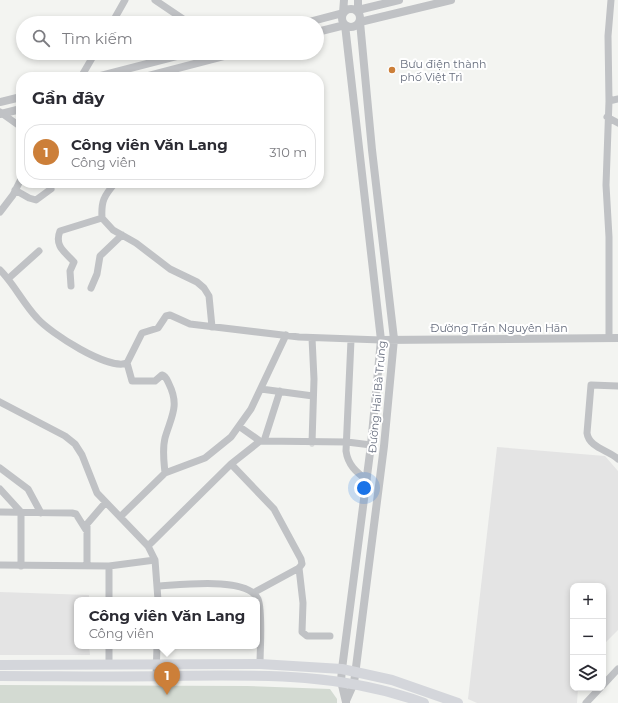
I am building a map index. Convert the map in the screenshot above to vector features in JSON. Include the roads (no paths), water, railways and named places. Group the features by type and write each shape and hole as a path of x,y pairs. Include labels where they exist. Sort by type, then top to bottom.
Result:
{"main road":[{"path":"0,665 260,664 342,669 392,680 458,703"},
{"path":"0,676 260,675 354,683 406,700 424,703"}],"street":[{"path":"116,16 125,0"},
{"path":"155,0 179,16"},
{"path":"344,0 342,19 345,25"},
{"path":"358,0 358,10 361,16 360,22"},
{"path":"324,18 343,13 349,9 358,10 399,0"},
{"path":"324,30 345,25 353,27 360,22 451,0"},
{"path":"609,338 606,185 608,36 611,0"},
{"name":"Đường Hai Bà Trưng","path":"346,702 354,683 356,671 384,446 394,339 372,157 360,22"},
{"name":"Đường Hai Bà Trưng","path":"345,25 381,340 367,480 342,669 341,681 346,702"},
{"path":"84,72 91,60"},
{"path":"115,72 162,60"},
{"path":"163,72 209,60"},
{"path":"0,102 16,98"},
{"path":"608,101 618,99"},
{"path":"1,113 16,110"},
{"path":"1,113 16,124"},
{"path":"607,117 618,123"},
{"path":"111,188 105,196 101,206 102,218 113,230 170,269 197,282 204,288 209,296 212,327"},
{"path":"0,212 15,190 29,198 36,200 51,189"},
{"path":"71,286 70,271 74,262 60,249 60,231 102,218"},
{"path":"91,288 97,274 100,256 122,235"},
{"path":"8,278 39,251"},
{"path":"0,270 8,278 36,318 47,328 72,345 106,361 128,363"},
{"path":"165,473 165,439 175,411 171,387 167,378 162,375 155,381 132,382 128,363 142,333 158,328 166,316 176,317 190,324 212,327 312,338 381,340"},
{"path":"120,517 165,473 205,458 217,450 240,427 261,389 286,335"},
{"path":"312,338 314,396 312,443"},
{"name":"Đường Trần Nguyên Hãn","path":"381,340 618,338"},
{"path":"351,340 346,451 349,463 356,472 367,480"},
{"path":"618,386 591,385 587,434 592,444 614,455 618,459"},
{"path":"261,389 314,396"},
{"path":"148,546 231,464 262,441 280,391"},
{"path":"0,402 65,436 75,444 82,455 97,493 148,546 155,560 158,597"},
{"path":"240,427 262,441 312,443 347,442 371,445"},
{"path":"231,464 274,509 301,559 302,564 299,568 253,593"},
{"path":"0,468 28,489 41,513"},
{"path":"0,489 21,512 21,566"},
{"path":"87,566 86,530 90,519 105,503"},
{"path":"0,512 76,514 86,530"},
{"path":"0,565 109,566 155,560"},
{"path":"109,566 109,597"},
{"path":"299,568 303,603 302,632 307,636 330,636"},
{"path":"158,586 227,584 241,587 253,593 255,597"},
{"path":"260,606 260,664"},
{"path":"109,649 109,665"},
{"path":"156,676 157,649"},
{"path":"606,682 618,669"},
{"path":"586,703 597,691"}],"place":[{"name":"Bưu điện thành phố Việt Trì","path":"392,70"},
{"name":"Công viên Văn Lang","path":"167,695"}]}
